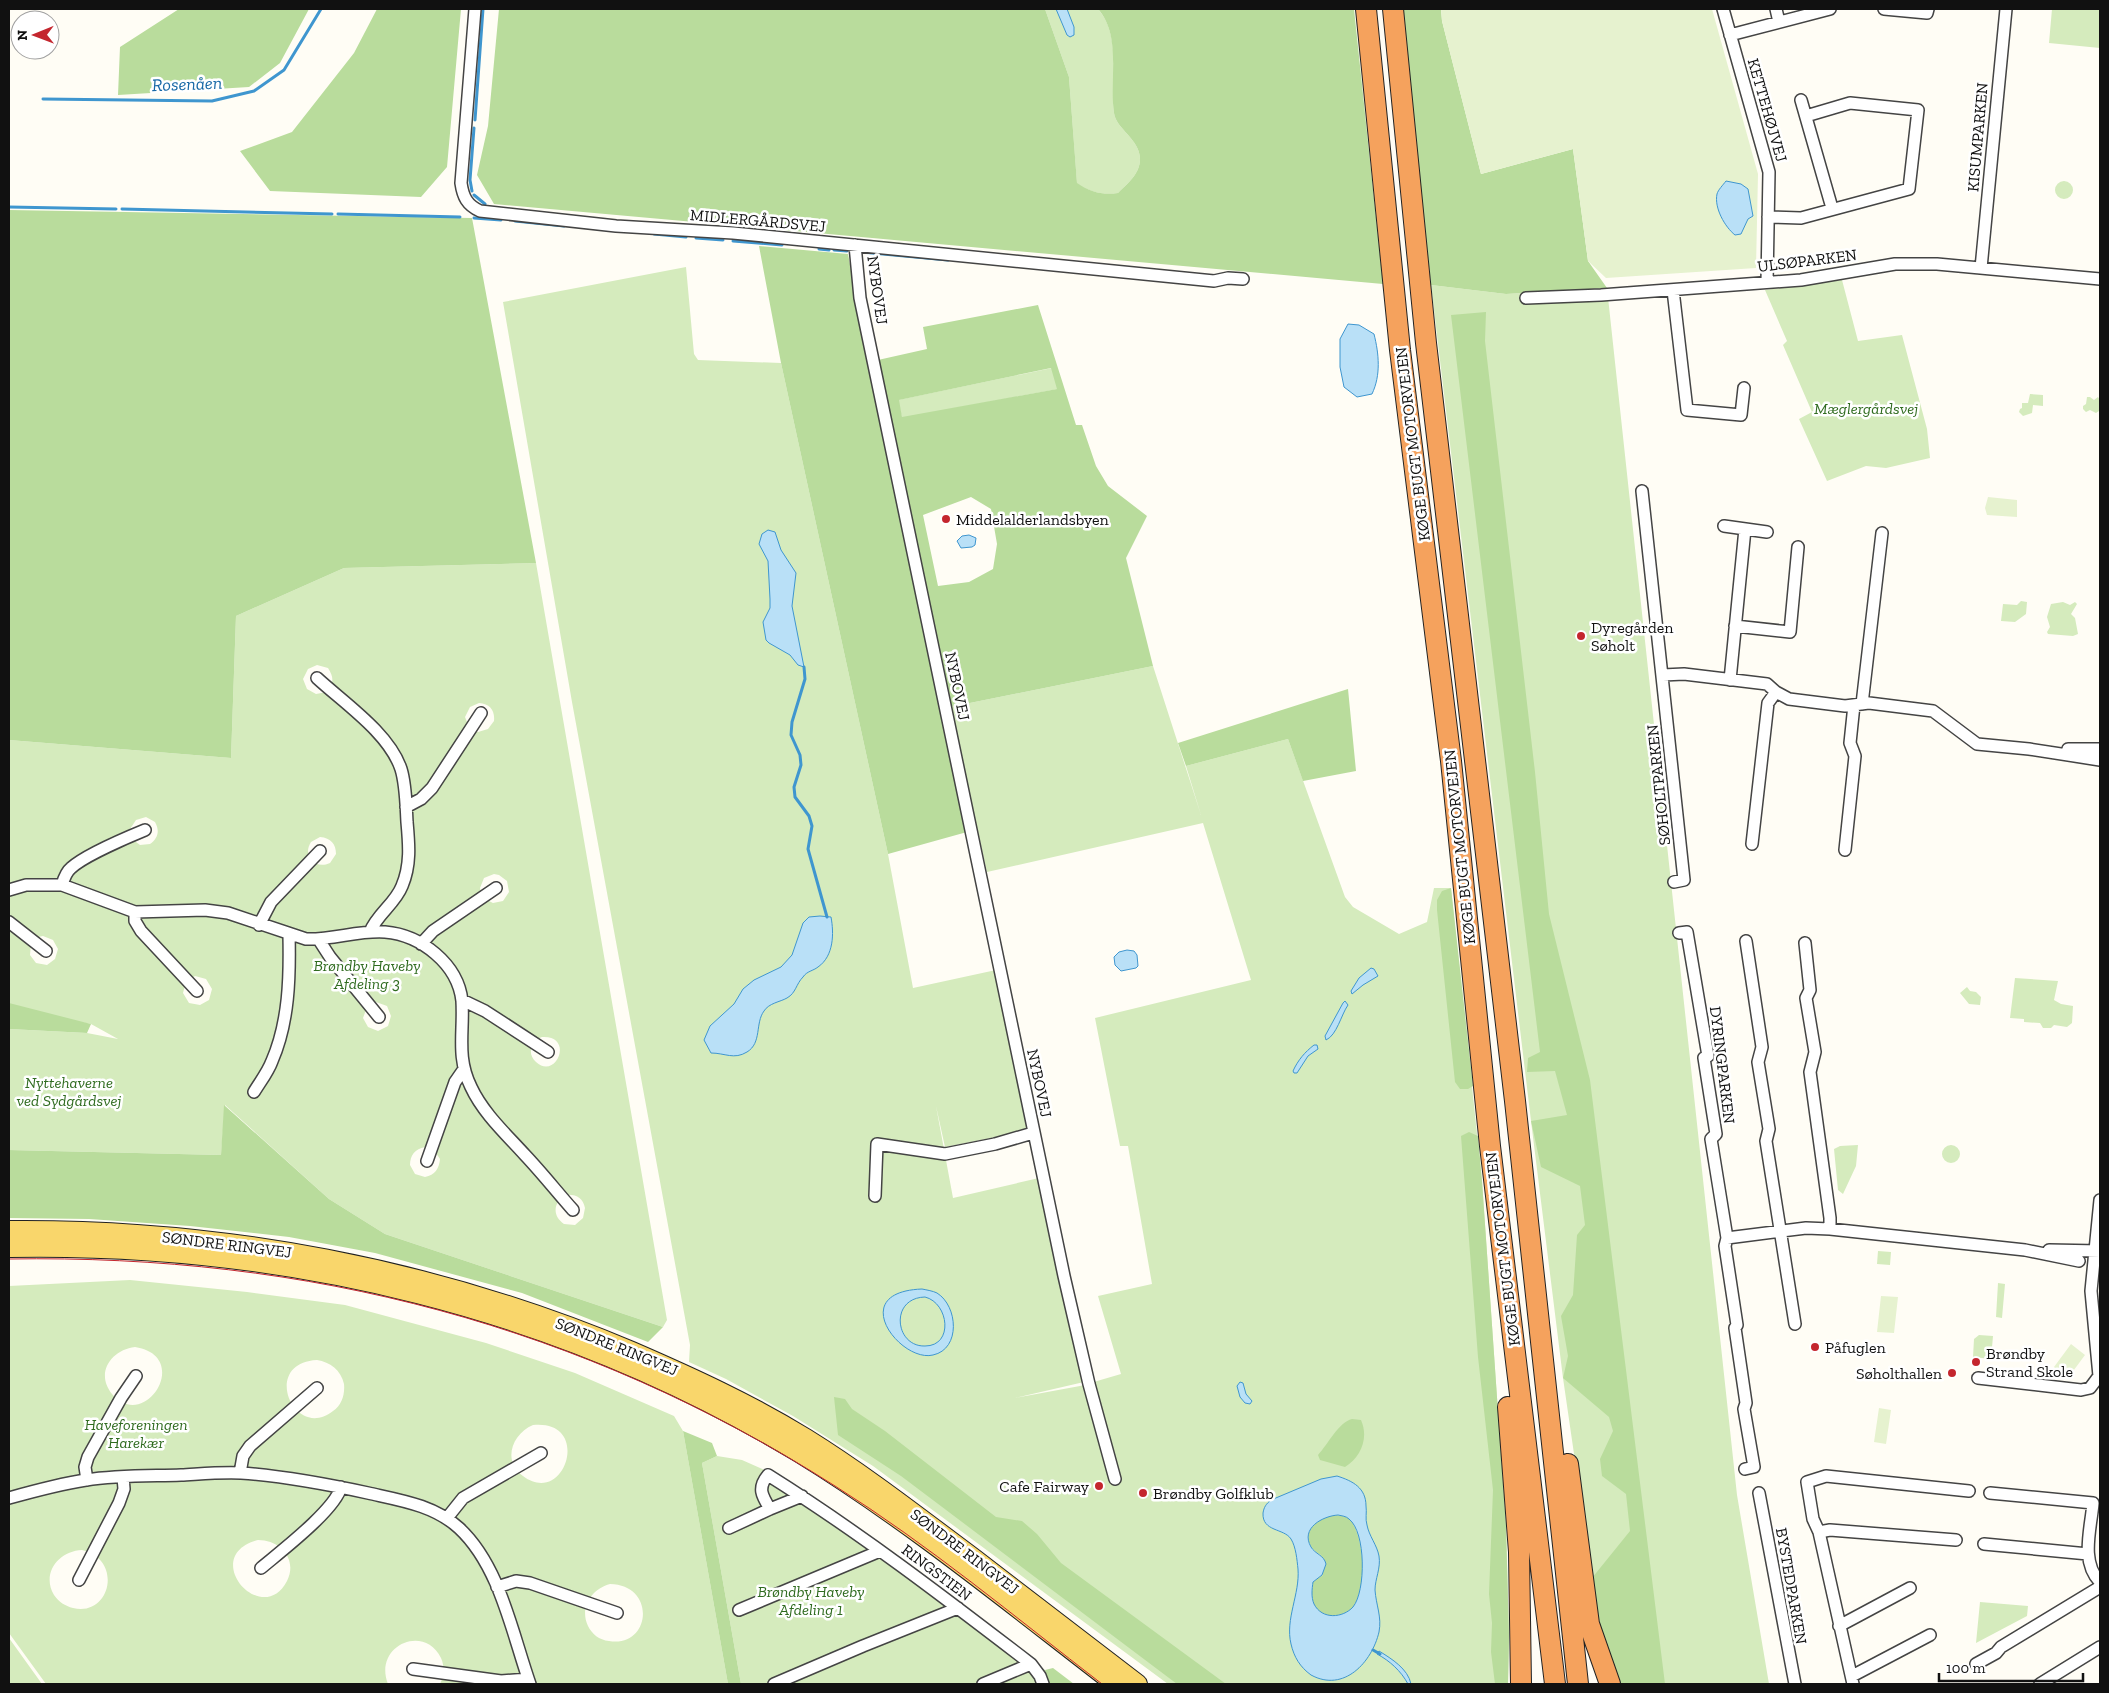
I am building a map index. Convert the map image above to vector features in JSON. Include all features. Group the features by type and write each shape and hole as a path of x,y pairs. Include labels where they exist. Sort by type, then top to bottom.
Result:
{"highway":[{"name":"KØGE BUGT MOTORVEJEN","path":"1366,9 1400,350 1451,761 1490,1146 1555,1684"},
{"name":"KØGE BUGT MOTORVEJEN","path":"1393,9 1426,343 1515,1101 1578,1684"},
{"path":"1515,1101 1522,1117 1589,1624 1610,1684"},
{"path":"1490,1146 1519,1552 1521,1684"}],"main road":[{"name":"SØNDRE RINGVEJ","path":"9,1230 150,1234 294,1252 416,1278 511,1305 585,1331 706,1383 806,1438 905,1506 1138,1684"},
{"name":"SØNDRE RINGVEJ","path":"9,1248 150,1251 216,1256 284,1266 410,1292 501,1318 584,1347 679,1388 746,1422 800,1454 898,1518 1115,1684"}],"street":[{"name":"MIDLERGÅRDSVEJ","path":"475,9 461,183 462,193 472,207 480,210 616,226 734,233 1214,281 1228,278 1243,279"},
{"name":"KETTEHØJVEJ","path":"1723,9 1769,172 1767,282"},
{"path":"1776,9 1779,22"},
{"path":"1730,36 1830,9"},
{"path":"1884,9 1927,13 1928,9"},
{"name":"KISUMPARKEN","path":"1981,268 2006,9"},
{"path":"1801,100 1832,208"},
{"path":"1768,217 1801,218 1832,208 1909,189 1918,110 1850,103 1806,116"},
{"name":"NYBOVEJ","path":"855,245 860,298 1034,1133 1089,1384 1114,1479"},
{"name":"ULSØPARKEN","path":"1526,298 1673,290 1801,280 1895,264 1937,264 2097,279"},
{"path":"1673,290 1687,410 1742,415 1744,388"},
{"name":"SØHOLTPARKEN","path":"1642,491 1684,880 1674,882"},
{"path":"1724,526 1767,532"},
{"path":"1730,680 1745,529"},
{"path":"1845,850 1855,756 1850,743 1858,704 1882,533"},
{"path":"1735,626 1790,632 1798,547"},
{"path":"1663,675 1684,674 1767,684 1776,692 1789,699 1845,706 1858,704 1933,711 1977,744 2029,749 2100,760"},
{"path":"317,678 380,735 392,751 401,770 409,849 408,869 402,888 390,905 374,922 370,932"},
{"path":"1752,844 1768,703 1776,692"},
{"path":"406,807 421,799 432,788 481,714"},
{"path":"1968,736 1969,724"},
{"path":"2029,749 2100,749"},
{"path":"62,884 65,876 73,866 129,836 145,830"},
{"path":"259,925 271,902 320,851"},
{"path":"9,890 26,885 62,884 135,912 205,910 228,913 259,925 306,939 319,940 370,932 386,932 421,944 437,954 447,965 462,1000 460,1045 464,1069 471,1088 481,1104 573,1210"},
{"path":"421,944 432,931 496,888"},
{"path":"135,912 135,921 141,932 197,991"},
{"path":"9,922 46,951"},
{"name":"DYRINGPARKEN","path":"1679,933 1687,932 1708,1056 1704,1058 1716,1134 1711,1139 1727,1238 1725,1246 1737,1325 1735,1328 1746,1403 1744,1409 1754,1467 1745,1469"},
{"path":"254,1092 272,1062 282,1031 288,991 289,934"},
{"path":"319,940 330,957 379,1017"},
{"path":"1746,940 1762,1047 1758,1062 1769,1129 1766,1141 1795,1324"},
{"path":"1805,943 1810,990 1806,998 1815,1052 1810,1072 1830,1229"},
{"path":"462,1000 485,1011 548,1052"},
{"path":"427,1161 455,1082 464,1069"},
{"name":"NYBOVEJ","path":"875,1196 877,1144 945,1154 995,1144 1034,1133"},
{"path":"1978,1378 2081,1390 2090,1388 2094,1384 2099,1376 2091,1291 2097,1251 2100,1200"},
{"path":"1727,1238 1806,1228 1830,1229 2025,1250 2079,1260"},
{"path":"2025,1250 2097,1251"},
{"path":"87,1480 85,1467 88,1457 121,1398 136,1376"},
{"path":"240,1473 243,1456 250,1446 317,1388"},
{"path":"447,1518 463,1498 541,1453"},
{"path":"9,1498 44,1488 123,1476 240,1473 280,1477 341,1488 403,1500 424,1507 447,1518 469,1538 484,1557 497,1587 529,1682 501,1681 413,1669"},
{"name":"RINGSTIEN","path":"770,1509 761,1491 762,1482 768,1475 802,1496 958,1608 1030,1664 1040,1676 1043,1684"},
{"path":"79,1580 119,1504 124,1489 123,1476"},
{"path":"1930,1635 1852,1680 1819,1532 1813,1519 1807,1482 1826,1476 1969,1491"},
{"path":"261,1568 326,1510 341,1488"},
{"name":"BYSTEDPARKEN","path":"1759,1493 1795,1684"},
{"path":"1990,1493 2093,1503 2088,1554 2089,1564 2100,1582"},
{"path":"729,1528 802,1496"},
{"path":"1819,1532 1830,1530 1956,1540"},
{"path":"1984,1544 2088,1554"},
{"path":"739,1610 880,1551"},
{"path":"497,1587 516,1581 530,1583 617,1613"},
{"path":"1976,1664 2100,1587"},
{"path":"1839,1626 1910,1588"},
{"path":"774,1684 958,1608"},
{"path":"2040,1684 2100,1647"},
{"path":"983,1684 1030,1664"}],"green space":[{"path":"179,9 309,9 280,63 249,87 118,95 120,47"},
{"path":"377,9 461,9 447,167 421,197 270,191 240,151 292,132 354,53"},
{"path":"499,9 1045,9 1069,77 1077,183 1091,191 1107,194 1118,193 1129,182 1138,169 1140,159 1136,146 1119,124 1114,113 1113,59 1110,32 1098,9 1354,9 1383,284 494,204 477,175 488,126"},
{"path":"1045,9 1098,9 1110,32 1114,59 1114,113 1119,124 1136,146 1140,159 1135,174 1118,193 1106,194 1096,192 1077,184 1069,77"},
{"path":"1401,9 1441,9 1442,21 1481,174 1573,149 1588,261 1607,288 1506,294 1431,285"},
{"path":"1441,9 1712,9 1758,174 1756,268 1606,278 1588,261 1573,149 1481,174 1442,21"},
{"path":"2052,9 2100,10 2100,48 2049,43"},
{"path":"2064,181 2072,186 2073,190 2068,198 2064,199 2056,194 2055,190 2060,182"},
{"path":"9,210 472,218 536,563 344,568 236,616 231,758 9,740"},
{"path":"759,246 848,254 869,362 927,349 923,327 1038,305 1076,425 1082,425 1096,466 1108,486 1147,516 1126,558 1153,666 950,707 967,832 888,854 781,363","holes":["1051,368 1057,389 902,417 899,400","971,497 991,509 997,544 993,569 969,582 938,586 923,515"]},
{"name":"Brøndby Golfklub","path":"686,267 694,354 698,360 781,363 888,854 913,988 996,970 1032,1130 945,1147 936,1106 953,1198 1039,1178 1084,1382 1015,1398 1080,1386 1121,1374 1098,1296 1152,1284 1128,1146 1120,1146 1095,1018 1251,980 1203,823 987,872 950,707 1153,666 1201,815 1186,766 1288,739 1345,897 1353,907 1399,934 1427,922 1434,888 1451,888 1482,1181 1506,1527 1509,1636 1508,1684 1168,1684 873,1466 793,1416 726,1379 689,1362 690,1345 572,702 503,302"},
{"name":"Mæglergårdsvej","path":"1842,280 1858,341 1902,335 1927,429 1930,458 1886,468 1866,466 1827,481 1799,419 1812,412 1783,345 1787,341 1765,290"},
{"path":"1431,285 1506,294 1607,288 1737,1495 1769,1684 1618,1684 1592,1578 1563,1378"},
{"path":"1486,312 1485,341 1535,772 1549,914 1590,1080 1665,1684 1618,1684 1602,1637 1592,1578 1630,1531 1626,1494 1602,1476 1600,1459 1613,1431 1609,1417 1563,1378 1568,1356 1561,1316 1573,1295 1577,1235 1585,1225 1580,1186 1541,1167 1531,1121 1567,1115 1555,1071 1527,1072 1528,1058 1540,1052 1451,315"},
{"path":"1052,368 1058,389 902,418 898,400"},
{"path":"2030,394 2043,395 2043,406 2033,405 2032,413 2023,416 2019,412 2022,408 2022,403 2028,403"},
{"path":"2087,397 2094,400 2098,397 2100,400 2099,411 2096,413 2090,410 2086,412 2083,409"},
{"path":"1988,497 2017,500 2017,517 1987,515 1985,508"},
{"path":"536,563 667,1320 663,1327 385,1234 329,1199 225,1105 221,1155 9,1150 9,1029 87,1033 118,1039 91,1024 9,1009 9,740 231,758 236,616 344,568","holes":["317,665 328,668 332,680 327,692 316,694 307,689 303,679 308,669","479,703 491,708 494,714 494,721 488,729 478,732 469,727 465,717 470,707","146,817 155,822 157,834 150,844 140,845 132,839 130,829 136,820","320,837 324,838 332,842 336,854 330,863 319,865 309,857 311,842","494,874 507,881 509,892 503,901 493,903 483,898 480,888 484,878","43,936 53,940 58,949 55,959 47,965 36,963 30,955 31,944 38,937","195,976 206,979 212,989 209,1000 200,1005 189,1003 183,993 186,982","376,1002 387,1006 391,1016 388,1026 378,1031 368,1027 363,1018 367,1007","542,1037 552,1038 558,1043 560,1049 559,1056 550,1066 543,1066 533,1059 531,1051 535,1041","425,1147 434,1150 440,1159 439,1166 434,1173 425,1177 415,1174 410,1165 412,1155","566,1195 576,1196 581,1199 585,1208 583,1218 575,1225 564,1224 557,1217 556,1205"]},
{"path":"2021,601 2027,602 2026,614 2015,622 2001,621 2003,604 2017,605"},
{"path":"2063,602 2070,605 2075,602 2077,604 2071,614 2075,618 2078,634 2073,636 2048,634 2047,632 2050,627 2047,617 2051,604"},
{"path":"1348,689 1356,771 1303,781 1288,739 1186,766 1178,743"},
{"path":"1451,888 1473,1086 1468,1089 1460,1089 1455,1082 1437,910 1437,900 1442,891"},
{"path":"2015,978 2058,981 2054,1000 2061,1004 2073,1006 2072,1023 2067,1027 2054,1025 2051,1028 2043,1028 2040,1023 2024,1022 2024,1019 2010,1018"},
{"path":"1967,987 1970,991 1976,992 1981,997 1980,1005 1969,1004 1960,993"},
{"path":"9,1003 91,1024 87,1033 9,1029"},
{"path":"224,1105 329,1199 385,1234 663,1327 648,1342 522,1293 375,1253 289,1237 190,1226 89,1219 9,1218 9,1150 221,1155"},
{"path":"1469,1132 1478,1136 1482,1181 1506,1527 1509,1636 1508,1684 1495,1684 1491,1652 1492,1623 1489,1594 1493,1490 1478,1357 1461,1136"},
{"path":"1858,1145 1856,1166 1843,1194 1838,1190 1834,1149 1840,1146"},
{"path":"1951,1145 1957,1148 1960,1154 1957,1160 1951,1163 1945,1160 1942,1154 1945,1148"},
{"path":"1878,1251 1891,1252 1890,1265 1877,1264"},
{"name":"Haveforeningen Harekær","path":"130,1280 247,1292 345,1305 486,1343 575,1373 674,1416 683,1431 728,1684 440,1684 444,1671 441,1658 433,1648 423,1642 413,1641 402,1644 394,1650 388,1659 385,1671 388,1684 46,1684 9,1633 9,1286","holes":["135,1347 152,1353 161,1364 162,1376 158,1389 149,1399 138,1404 125,1404 112,1394 105,1378 108,1364 126,1349","317,1360 330,1365 338,1371 343,1379 344,1392 341,1402 336,1409 319,1418 306,1417 296,1409 289,1398 287,1386 290,1374 300,1364","533,1425 552,1427 563,1435 567,1447 566,1460 560,1472 551,1481 538,1483 523,1476 517,1470 511,1456 512,1448 520,1435","258,1540 273,1543 285,1552 290,1565 290,1573 287,1581 276,1594 263,1597 251,1593 241,1584 234,1573 234,1560 241,1548","82,1550 95,1556 104,1565 107,1575 107,1586 103,1596 96,1604 86,1609 73,1608 62,1603 54,1595 51,1587 51,1571 66,1554","610,1584 625,1587 636,1594 641,1604 643,1615 640,1626 633,1635 623,1641 609,1641 599,1638 592,1632 588,1626 585,1612 589,1600 598,1590"]},
{"path":"1998,1283 2005,1284 2002,1318 1996,1317"},
{"path":"1881,1296 1898,1297 1894,1333 1877,1332"},
{"path":"1979,1335 1993,1336 1991,1359 1973,1357 1974,1339"},
{"path":"2071,1344 2085,1355 2068,1378 2054,1367"},
{"path":"834,1397 845,1399 852,1409 885,1431 996,1517 1022,1521 1037,1534 1061,1563 1226,1684 1177,1684 901,1476 838,1435"},
{"path":"1879,1408 1891,1410 1886,1444 1874,1442"},
{"path":"1352,1419 1361,1420 1364,1434 1362,1446 1355,1458 1345,1467 1320,1460 1318,1455 1334,1434 1343,1424"},
{"path":"683,1431 712,1443 717,1456 702,1463 741,1684 728,1684"},
{"name":"Brøndby Haveby Afdeling 1","path":"717,1456 742,1460 767,1471 878,1545 1045,1670 1048,1684 741,1684 702,1463"},
{"path":"1333,1515 1348,1517 1358,1535 1361,1548 1362,1575 1361,1587 1354,1606 1345,1613 1328,1616 1323,1614 1314,1605 1312,1596 1313,1582 1323,1575 1321,1555 1310,1544 1308,1538 1309,1532 1318,1521"},
{"path":"1980,1602 2028,1606 2027,1616 1976,1643"},
{"path":"9,1638 42,1684 9,1684"},
{"path":"1053,1668 1074,1684 1048,1684 1045,1670"}],"water":[{"path":"1056,9 1067,9 1074,27 1074,35 1070,37 1067,35"},
{"path":"1726,181 1741,184 1748,189 1753,216 1748,219 1741,234 1735,235 1731,232 1724,222 1717,205 1717,194"},
{"path":"1348,324 1359,325 1374,334 1378,372 1372,394 1357,397 1344,387 1340,367 1340,339"},
{"path":"768,530 775,532 781,550 796,573 792,606 804,667 798,665 790,655 766,640 763,622 770,608 768,561 759,544 762,534"},
{"path":"969,535 976,538 975,545 961,548 957,541 962,536"},
{"path":"809,917 831,917 832,944 827,957 816,968 805,975 790,996 766,1008 761,1016 757,1038 752,1048 738,1056 711,1053 704,1040 710,1026 734,1004 743,989 754,980 781,967 792,955 803,923"},
{"path":"1134,951 1137,955 1138,966 1121,971 1115,965 1114,957 1119,952"},
{"path":"1371,968 1374,969 1378,976 1352,994 1351,991 1359,978"},
{"path":"1345,1001 1348,1005 1333,1034 1326,1040 1325,1036"},
{"path":"1314,1045 1317,1045 1318,1049 1308,1056 1297,1073 1294,1073 1293,1071 1299,1060"},
{"path":"922,1289 937,1293 944,1299 949,1307 953,1327 948,1345 942,1351 933,1355 920,1355 907,1348 895,1338 887,1326 883,1313 887,1302 899,1293","holes":["925,1297 933,1301 943,1315 944,1332 941,1339 934,1344 925,1346 915,1344 907,1339 902,1331 901,1313 913,1299"]},
{"path":"1240,1382 1243,1383 1246,1394 1252,1401 1250,1404 1245,1403 1240,1397 1237,1386"},
{"path":"1337,1476 1358,1486 1364,1494 1368,1529 1378,1552 1379,1560 1375,1590 1380,1627 1375,1643 1370,1654 1355,1672 1335,1680 1323,1680 1311,1675 1301,1665 1294,1653 1291,1644 1290,1625 1298,1578 1295,1550 1293,1542 1288,1536 1266,1524 1263,1513 1271,1500 1321,1479","holes":["1338,1515 1349,1519 1355,1526 1359,1536 1362,1576 1357,1599 1353,1607 1349,1611 1333,1616 1322,1613 1313,1601 1313,1582 1322,1575 1326,1564 1311,1547 1308,1534 1315,1524 1326,1518"]},
{"path":"1379,1651 1403,1669 1411,1684 1408,1684 1391,1663 1377,1654"}],"waterway":[{"name":"Rosenåen","path":"43,99 212,101 254,91 284,70 321,9"},
{"path":"475,120 483,9"},
{"path":"472,191 470,180 474,128"},
{"path":"474,195 485,204"},
{"path":"9,207 116,209"},
{"path":"122,209 332,214"},
{"path":"338,214 460,217"},
{"path":"474,218 501,220"},
{"path":"515,221 564,226"},
{"path":"654,234 686,237"},
{"path":"696,238 723,240"},
{"path":"733,241 782,245"},
{"path":"819,249 829,250"},
{"path":"834,250 847,251"},
{"path":"861,252 948,260"},
{"path":"804,667 805,679 792,722 791,735 800,755 801,765 794,787 795,797 809,816 812,826 808,849 827,917"},
{"path":"1373,1650 1380,1654"}],"tram line":[{"path":"9,1259 120,1261 229,1270 335,1286 439,1310 541,1342 641,1382 739,1430 835,1486 938,1557 1102,1684"}],"place":[{"name":"Middelalderlandsbyen","path":"946,519"},
{"name":"Dyregården Søholt","path":"1581,636"},
{"name":"Påfuglen","path":"1815,1347"},
{"name":"Brøndby Strand Skole","path":"1976,1362"},
{"name":"Søholthallen","path":"1952,1373"},
{"name":"Cafe Fairway","path":"1099,1486"},
{"name":"Brøndby Golfklub","path":"1143,1493"}],"park label":[{"name":"Brøndby Haveby Afdeling 3","path":"367,974"},
{"name":"Nyttehaverne ved Sydgårdsvej","path":"69,1091"}]}
